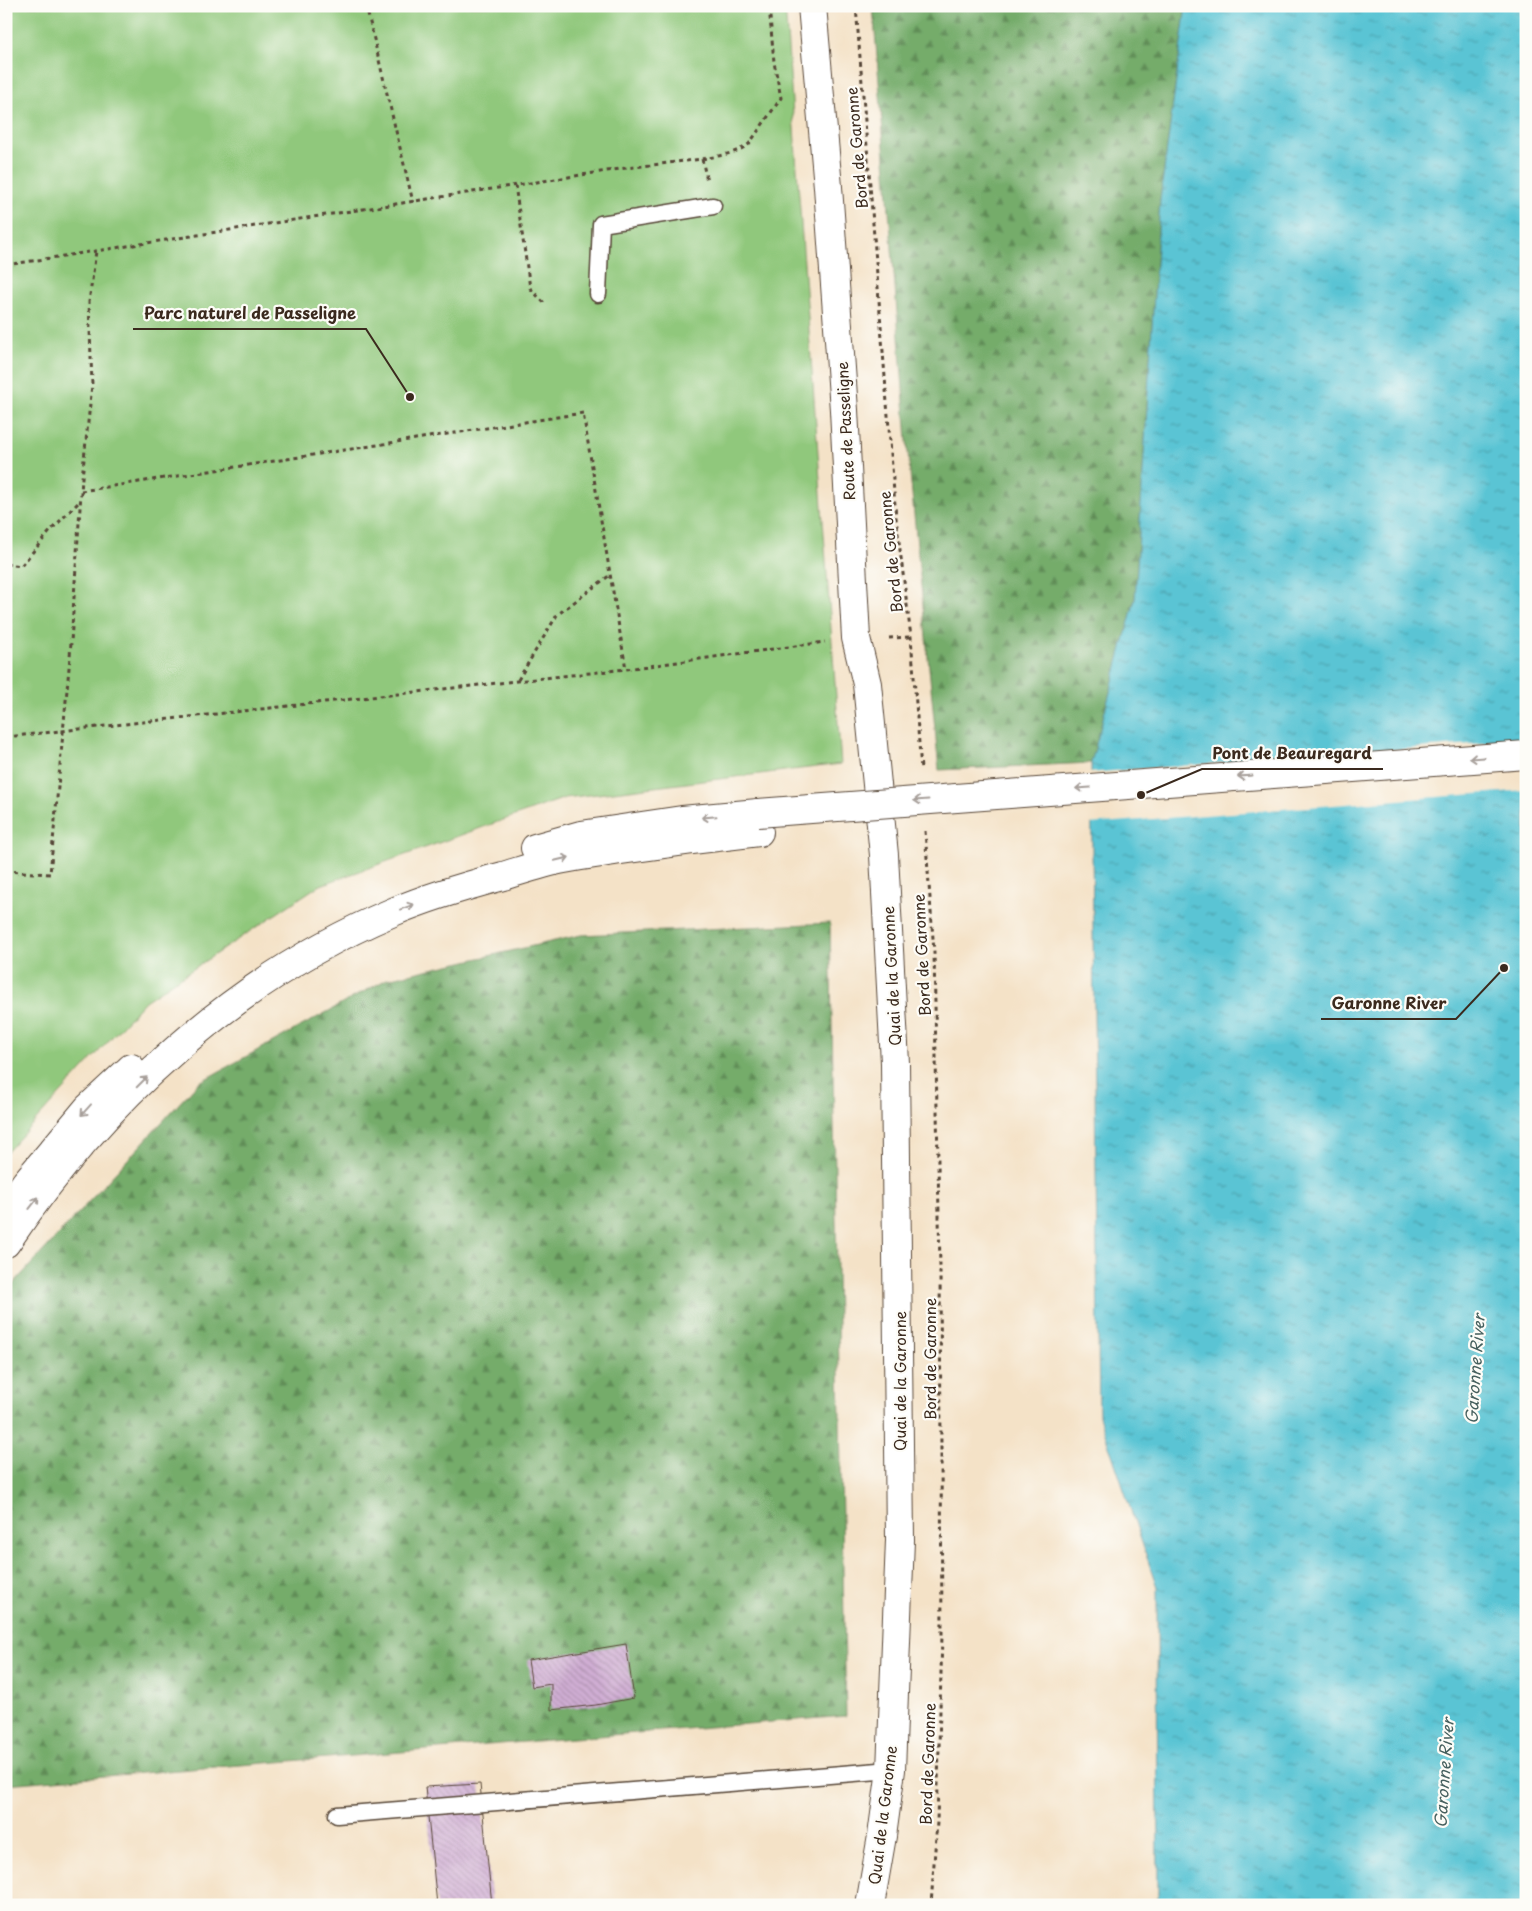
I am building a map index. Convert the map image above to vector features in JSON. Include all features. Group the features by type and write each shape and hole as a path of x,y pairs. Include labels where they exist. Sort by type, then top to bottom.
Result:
{"main road":[{"name":"Route de Passeligne","path":"812,6 844,410 856,638 867,684 884,856"},
{"path":"6,1243 82,1142 168,1056 224,1009 337,938 393,912 446,893 563,859 699,838 758,822 1526,755"},
{"path":"6,1210 26,1182 88,1108 176,1026 225,987 288,947 358,909 408,887 479,864 581,835 682,820 758,822 1526,774"},
{"name":"Quai de la Garonne","path":"870,1905 891,1770 900,1540 900,1377 895,1063 884,856"}],"lane":[{"path":"598,294 601,224 713,206"},
{"path":"336,1815 891,1770"}],"path":[{"path":"366,6 413,202"},
{"path":"6,265 515,185 733,153 749,144 780,98 774,62 769,6"},
{"name":"Bord de Garonne","path":"856,6 896,518 911,638 921,775"},
{"path":"702,159 713,206"},
{"path":"515,185 530,288 546,305"},
{"path":"6,870 50,874 70,657 80,501 92,385 89,302 96,251"},
{"path":"81,490 583,413 626,669"},
{"path":"6,564 21,566 52,529 80,501"},
{"path":"518,680 557,614 610,575"},
{"path":"6,737 626,669 856,638 911,638"},
{"name":"Bord de Garonne","path":"924,824 934,952 940,1268 942,1625 937,1822 931,1905"}],"green space":[{"path":"6,6 785,6 841,764 565,798 318,886 145,1001 6,1153"},
{"path":"873,6 1186,6 1160,200 1135,599 1091,763 939,770 908,453"},
{"path":"830,923 846,1716 6,1784 6,1300 13,1284 198,1083 387,979 581,935"}],"water":[{"path":"1186,6 1526,6 1526,1905 1158,1905 1157,1587 1099,1416 1091,763 1135,599 1160,200"}],"pier":[{"path":"1526,740 1526,790 1089,824 1088,773"}],"building":[{"path":"626,1644 634,1698 551,1710 551,1684 532,1687 528,1660"},
{"path":"480,1784 492,1905 437,1905 425,1787"}],"place":[{"name":"Parc naturel de Passeligne","path":"410,397"},
{"name":"Pont de Beauregard","path":"1141,795"},
{"name":"Garonne River","path":"1504,968"}]}
